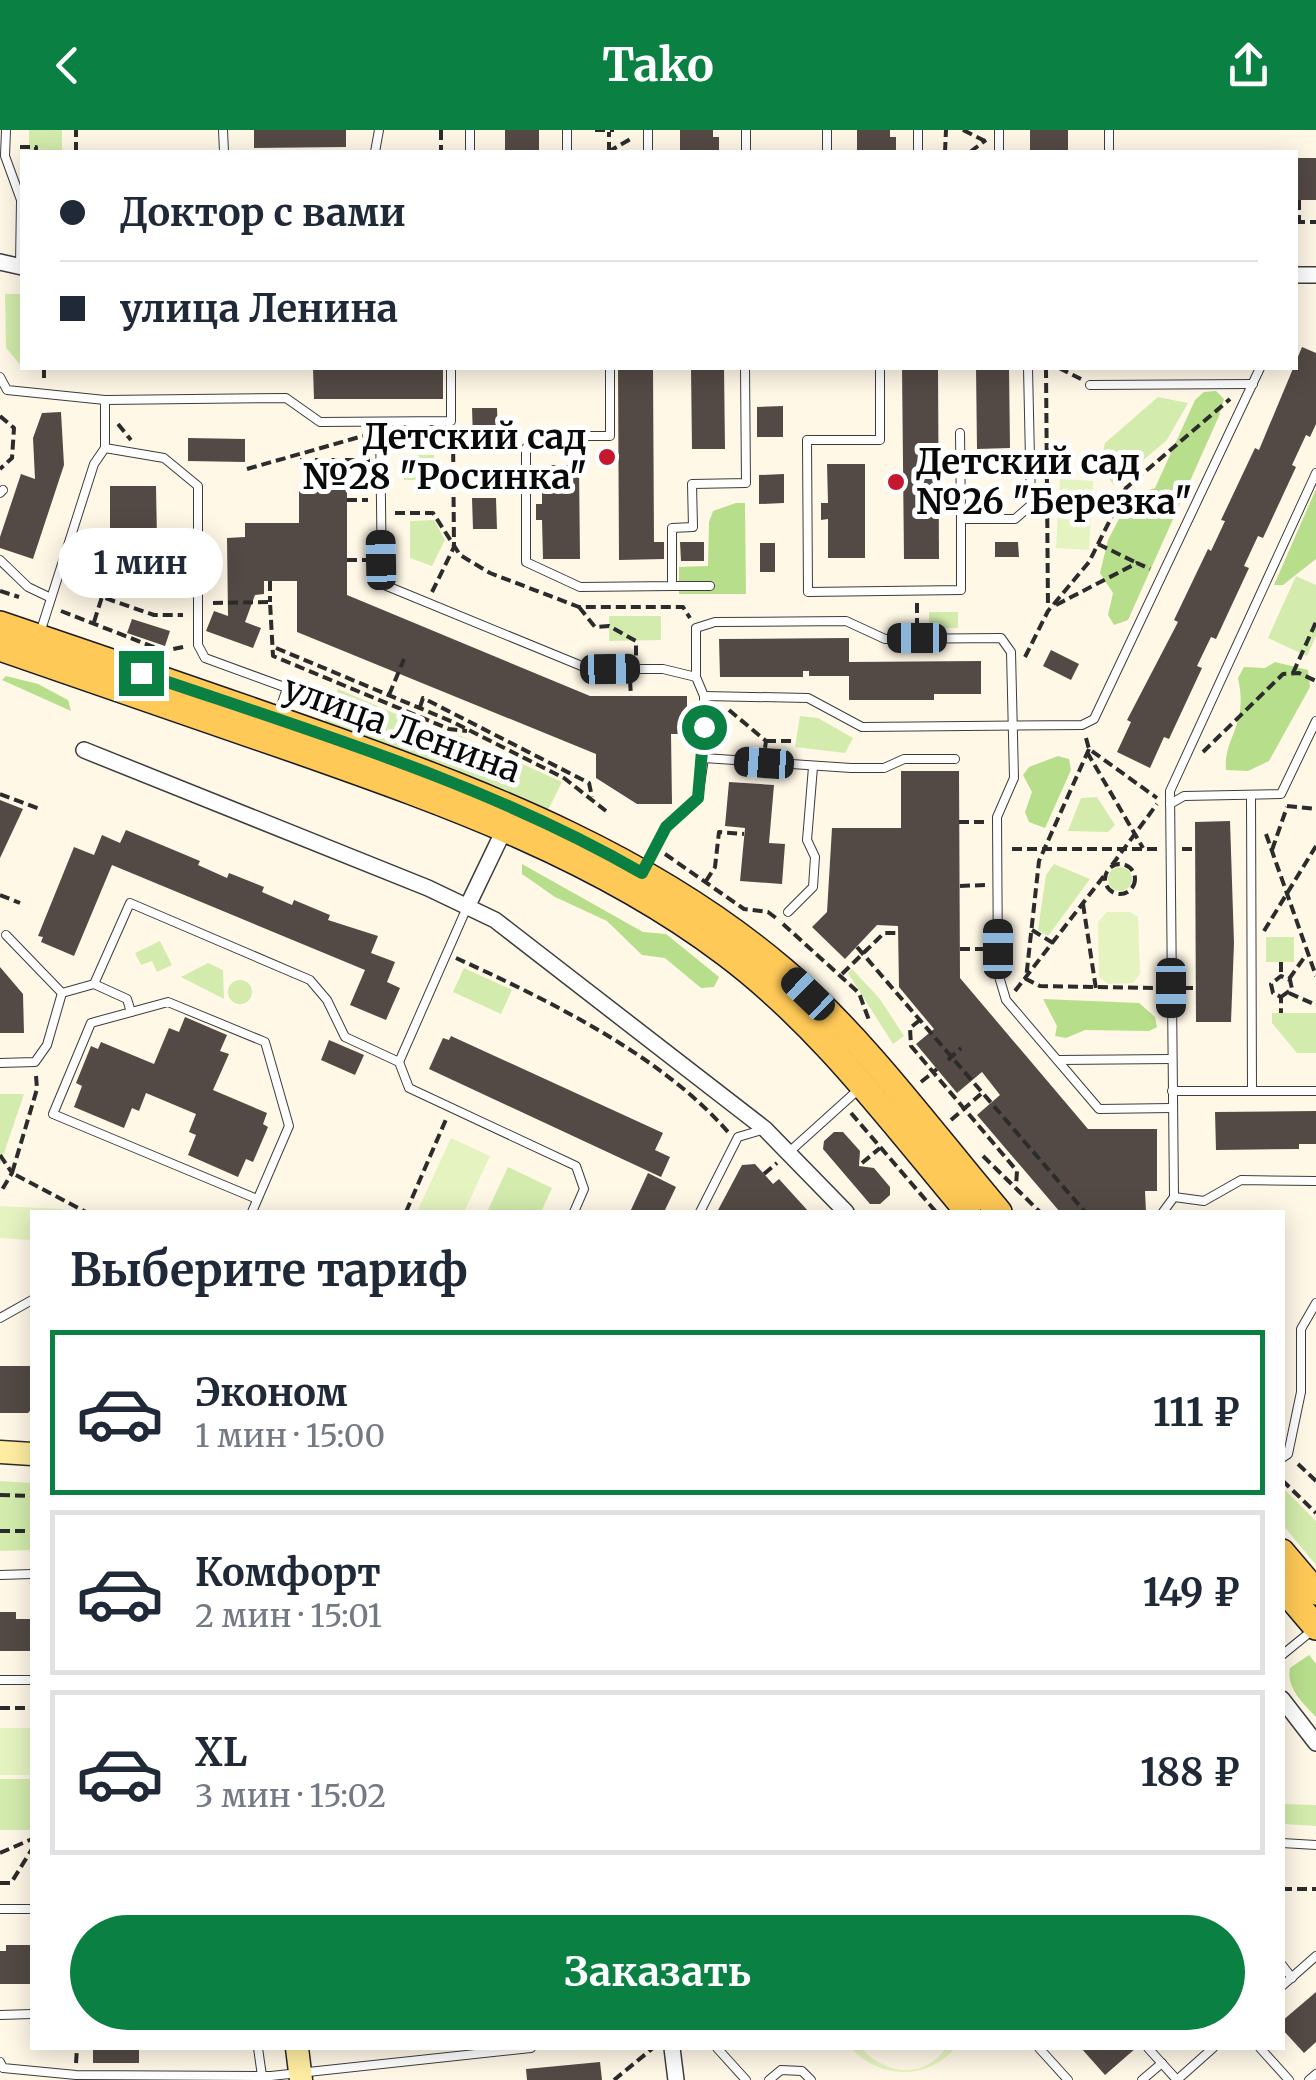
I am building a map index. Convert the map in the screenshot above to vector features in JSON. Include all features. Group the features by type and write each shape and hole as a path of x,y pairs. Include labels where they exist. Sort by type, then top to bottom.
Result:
{"main road":[{"name":"улица Ленина","path":"0,624 480,794 563,830 642,873 740,934 832,1015 997,1210"},
{"name":"улица Ленина","path":"0,648 414,791 505,828 591,870 724,952 813,1032 852,1094 966,1210"},
{"path":"1285,1556 1316,1592"},
{"path":"1285,1591 1316,1627"}],"street":[{"path":"84,750 468,905 495,920 766,1129 844,1210"},
{"path":"468,905 505,828"},
{"path":"0,1452 30,1454"},
{"path":"1285,1702 1316,1743"},
{"path":"298,2050 301,2076"},
{"path":"672,2050 676,2080"}],"lane":[{"path":"6,130 6,147 20,193"},
{"path":"0,377 4,390 105,404 286,398 320,422 380,426 451,421 451,370"},
{"path":"610,370 610,436 544,436 526,448 526,562 580,587 710,586"},
{"path":"672,586 672,528 693,527 692,484 746,483 746,370"},
{"path":"880,370 880,440 807,440 808,592 960,590 960,433"},
{"path":"960,520 1015,520 1030,505 1028,370"},
{"path":"709,696 808,698 862,726 1082,725 1094,719 1259,370"},
{"path":"1090,384 1253,384"},
{"path":"38,638 94,464 105,448 105,404"},
{"path":"380,426 382,584 588,669 663,668 696,677"},
{"path":"105,448 164,458 198,486 198,644 205,658 287,688 276,719"},
{"path":"1165,1210 1174,1198 1170,791 1316,473"},
{"path":"0,560 28,588 50,602"},
{"path":"642,873 666,827 698,798 709,696 696,677 696,628 715,622 846,622 885,639 1001,638 1011,652 1014,726 1014,778 997,822 998,973 1006,1000 1099,1109 1172,1108"},
{"path":"1170,804 1184,796 1281,794 1316,721"},
{"path":"704,758 884,768 904,758 955,759"},
{"path":"788,912 813,887 815,857 807,840 813,767"},
{"path":"1251,796 1252,1091"},
{"path":"94,984 130,904 310,980 327,1000 345,1037 399,1062"},
{"path":"468,905 399,1062 408,1088 576,1166 584,1189 575,1210"},
{"path":"6,935 24,949 62,993"},
{"path":"62,993 94,984 127,999 131,1012"},
{"path":"0,1062 35,1062 46,1044 62,993"},
{"path":"253,1210 289,1126 265,1042 168,1002 91,1023 53,1114 256,1199"},
{"path":"1058,1060 1172,1059"},
{"path":"1172,1091 1316,1091"},
{"path":"788,1153 852,1094"},
{"path":"701,1210 738,1136 766,1129"},
{"path":"1174,1198 1204,1201 1241,1180 1316,1181"},
{"path":"0,1318 30,1301"},
{"path":"1285,1456 1302,1392 1301,1329 1316,1304"},
{"path":"0,1575 30,1574"},
{"path":"1285,1652 1316,1627"},
{"path":"0,1680 30,1680"},
{"path":"1285,1843 1316,1845"},
{"path":"0,1909 30,1909"},
{"path":"1285,1984 1316,1956"},
{"path":"1285,1970 1292,1978"},
{"path":"0,2015 30,2014"},
{"path":"258,2050 262,2076"},
{"path":"0,2062 4,2068 76,2077 301,2076 514,2050"},
{"path":"718,2050 746,2080"},
{"path":"1041,2050 1068,2080"},
{"path":"1150,2050 1177,2080 1212,2050"},
{"path":"1262,2050 1289,2080"},
{"path":"1142,2080 1162,2063"},
{"path":"769,2080 781,2070 802,2070 811,2080"},
{"path":"1309,2080 1316,2074"}],"path":[{"path":"596,130 612,131"},
{"path":"963,130 986,141"},
{"path":"612,150 648,133"},
{"path":"6,147 36,150"},
{"path":"1298,211 1299,200"},
{"path":"1046,370 1050,609"},
{"path":"1062,370 1090,384"},
{"path":"1023,662 1050,609 1098,544 1134,478 1213,410 1253,384"},
{"path":"105,404 144,454"},
{"path":"0,416 14,428 12,458 0,468"},
{"path":"427,602 454,547 451,421"},
{"path":"248,470 292,460 380,426"},
{"path":"292,460 380,460"},
{"path":"348,500 380,500"},
{"path":"72,534 102,543 132,543"},
{"path":"94,622 102,597 102,543"},
{"path":"1098,544 1162,575"},
{"path":"348,560 381,560"},
{"path":"1050,609 1137,563"},
{"path":"270,581 267,590 276,648 273,656 449,730 472,731"},
{"path":"0,591 50,602 164,650 198,644"},
{"path":"102,597 154,615 198,614"},
{"path":"661,598 661,607"},
{"path":"198,603 270,602"},
{"path":"579,607 595,626 609,626 636,641 636,668"},
{"path":"917,607 917,638"},
{"path":"1293,673 1316,622"},
{"path":"276,648 472,731 592,797 606,811"},
{"path":"389,695 404,659"},
{"path":"1202,754 1282,674 1293,673 1316,681"},
{"path":"709,696 766,741 796,741"},
{"path":"420,708 423,698 523,745 589,783 592,797"},
{"path":"1082,725 1088,750 1144,849"},
{"path":"764,763 766,741"},
{"path":"1088,750 1170,804"},
{"path":"1026,980 1040,861 1088,750"},
{"path":"0,794 40,809"},
{"path":"1272,852 1287,807 1281,794"},
{"path":"1251,796 1316,976"},
{"path":"1006,1000 1026,980 1160,800"},
{"path":"1287,807 1316,809"},
{"path":"960,822 997,822"},
{"path":"706,881 715,867 719,832 744,834"},
{"path":"1252,950 1316,846"},
{"path":"997,849 1170,849"},
{"path":"1120,864 1130,868 1133,886 1124,893 1112,892 1106,883 1108,870 1120,864"},
{"path":"960,886 997,885"},
{"path":"0,895 20,903"},
{"path":"1083,904 1096,989"},
{"path":"1032,930 1054,943"},
{"path":"842,974 884,933 898,933"},
{"path":"857,947 1083,1210"},
{"path":"960,949 998,949"},
{"path":"447,954 568,1010 707,1108 728,1132"},
{"path":"1290,993 1289,979 1306,955"},
{"path":"1281,962 1281,976"},
{"path":"1281,976 1289,979"},
{"path":"1281,976 1271,984 1273,992 1281,997"},
{"path":"1026,980 1040,986 1171,988"},
{"path":"1281,997 1290,993"},
{"path":"1290,993 1316,1006"},
{"path":"1281,997 1281,1013"},
{"path":"920,1020 910,1028 910,1046 1017,1172 1016,1186"},
{"path":"950,1058 961,1048"},
{"path":"0,1193 12,1173 37,1090 35,1062"},
{"path":"920,1084 935,1071"},
{"path":"951,1120 983,1093"},
{"path":"852,1094 880,1148 934,1210"},
{"path":"407,1210 451,1108"},
{"path":"862,1163 880,1148"},
{"path":"0,1155 12,1173 82,1210"},
{"path":"0,1178 6,1182"},
{"path":"1285,1456 1316,1481"},
{"path":"1285,1483 1316,1513"},
{"path":"0,1495 30,1496"},
{"path":"0,1531 30,1531"},
{"path":"0,1708 30,1708"},
{"path":"0,1853 30,1841"},
{"path":"0,1884 11,1883 30,1852"},
{"path":"1285,1890 1316,1889"},
{"path":"614,2080 651,2050"}],"green space":[{"path":"29,130 62,130 62,150 29,150"},
{"path":"5,294 20,294 20,365 6,348"},
{"path":"1216,391 1224,399 1219,416 1128,620 1114,625 1108,615 1113,593 1100,573 1108,540 1131,496 1155,488 1195,400 1204,392"},
{"path":"1158,397 1188,403 1167,440 1114,485 1100,468 1105,443"},
{"path":"403,455 434,455 434,480 404,480"},
{"path":"1060,479 1093,481 1089,550 1056,548"},
{"path":"1316,489 1316,559 1283,585 1274,585"},
{"path":"745,503 746,594 679,594 679,567 708,566 713,511"},
{"path":"434,520 445,540 432,566 410,558 410,521"},
{"path":"1296,576 1316,585 1316,636 1307,656 1268,638"},
{"path":"929,612 958,612 958,628 929,628"},
{"path":"609,616 661,616 661,640 609,641"},
{"path":"1275,662 1308,670 1310,687 1269,761 1248,771 1226,770 1240,708 1238,678 1244,667 1265,668"},
{"path":"6,676 38,684 68,700 71,711 2,680"},
{"path":"338,689 445,735 461,736 562,782 548,810 451,768 324,723"},
{"path":"800,716 818,718 853,738 845,753 795,747"},
{"path":"1058,756 1069,759 1071,770 1045,828 1029,822 1025,812 1032,792 1023,775 1029,767"},
{"path":"1097,797 1115,825 1108,832 1068,831 1081,798"},
{"path":"522,864 643,932 666,934 719,977 714,987 701,988 665,958 642,955 607,921 555,897 522,874"},
{"path":"1054,864 1090,879 1048,936 1038,930 1046,875"},
{"path":"1120,867 1132,879 1120,891 1108,879"},
{"path":"1107,912 1130,912 1138,917 1140,974 1133,983 1108,984 1099,977 1098,922"},
{"path":"1266,937 1294,937 1294,962 1266,962"},
{"path":"160,941 172,965 157,972 152,961 141,965 135,953"},
{"path":"208,963 223,970 224,999 181,977"},
{"path":"464,968 512,990 501,1014 453,992"},
{"path":"852,969 880,999 904,1036 893,1044 848,973"},
{"path":"240,980 252,992 240,1004 228,992"},
{"path":"1043,999 1139,1003 1155,1017 1157,1027 1149,1031 1085,1030 1066,1038 1055,1036 1057,1026"},
{"path":"1272,1013 1316,1013 1316,1053 1297,1053 1272,1023"},
{"path":"0,1094 24,1094 0,1165"},
{"path":"451,1138 490,1156 465,1210 418,1210"},
{"path":"508,1167 552,1188 542,1210 488,1210"},
{"path":"0,1206 62,1209 30,1210 30,1240 0,1238"},
{"path":"0,1481 30,1483 30,1550 0,1551"},
{"path":"1285,1490 1316,1521 1316,1565 1285,1527"},
{"path":"1309,1655 1316,1664 1316,1717 1297,1695 1289,1675 1290,1668"},
{"path":"0,1728 30,1728 30,1775 0,1775"},
{"path":"0,1779 30,1779 30,1830 0,1830"},
{"path":"1285,1804 1316,1805 1316,1826 1285,1824"},
{"path":"853,2050 863,2050 893,2068 916,2069 944,2050 953,2050 932,2066 904,2072 863,2059"}],"building":[{"path":"254,130 346,130 346,147 254,148"},
{"path":"505,130 539,130 539,150 505,150"},
{"path":"680,130 713,130 713,137 719,137 719,150 680,150"},
{"path":"857,130 890,130 890,137 896,137 896,150 857,150"},
{"path":"1030,130 1068,130 1068,150 1030,150"},
{"path":"1298,158 1316,158 1316,200 1298,200"},
{"path":"1302,347 1316,353 1316,424 1310,437 1306,435 1292,465 1296,467 1263,538 1258,536 1244,566 1249,568 1216,639 1211,637 1197,666 1202,668 1169,739 1164,737 1150,768 1117,752 1131,722 1127,720 1178,622 1174,620 1208,549 1211,551 1255,448 1259,450 1292,370 1298,370"},
{"path":"313,370 443,370 443,399 314,399"},
{"path":"618,370 653,370 654,542 664,542 664,559 619,560"},
{"path":"691,370 724,370 725,449 692,449"},
{"path":"902,370 938,370 939,559 904,559"},
{"path":"976,370 1009,370 1010,448 977,449"},
{"path":"783,406 783,437 757,437 757,407"},
{"path":"472,408 497,408 498,438 473,438"},
{"path":"61,412 64,465 33,559 0,548 0,537 21,474 35,479 33,438 42,413"},
{"path":"188,438 245,439 245,462 188,461"},
{"path":"827,464 865,464 865,558 828,558 828,519 821,520 821,503 828,503"},
{"path":"542,465 579,465 580,559 543,559 542,520 536,520 536,504 542,504"},
{"path":"313,467 347,467 347,595 590,696 687,696 687,734 671,734 672,804 637,804 596,778 596,754 297,632 297,581 264,581 264,594 255,595 245,622 261,628 253,648 206,631 214,611 228,616 227,538 245,537 245,523 299,523 299,485 313,485"},
{"path":"784,474 784,503 759,504 759,475"},
{"path":"110,486 156,486 157,540 178,540 179,585 132,586 131,535 110,535"},
{"path":"472,498 496,498 497,529 473,529"},
{"path":"680,542 704,542 704,561 681,561"},
{"path":"995,542 1018,542 1019,557 995,557"},
{"path":"760,543 775,543 775,572 760,572"},
{"path":"132,619 170,631 165,646 127,633"},
{"path":"849,638 849,662 981,661 981,694 934,694 934,700 849,700 849,676 809,676 809,671 803,671 803,677 720,677 719,639"},
{"path":"1051,650 1079,664 1071,680 1043,666"},
{"path":"901,771 959,771 960,978 1088,1129 1157,1129 1157,1191 1145,1191 1146,1210 1058,1210 977,1115 1000,1095 982,1072 957,1093 916,1044 934,1029 899,987 898,926 877,925 845,959 812,927 827,912 832,828 901,828"},
{"path":"729,782 774,785 769,843 785,844 782,884 740,881 745,828 725,826"},
{"path":"0,800 23,809 0,858"},
{"path":"1230,821 1234,943 1231,1022 1196,1022 1195,822"},
{"path":"126,830 200,861 198,865 227,878 229,873 264,887 262,892 292,905 294,900 330,915 328,920 378,936 371,953 395,962 387,982 400,988 386,1020 350,1005 365,970 112,865 74,956 41,942 43,937 38,936 74,847 94,855 102,835 120,843"},
{"path":"0,967 23,994 24,1033 0,1033"},
{"path":"185,1017 227,1035 220,1051 229,1054 213,1090 267,1113 263,1124 268,1127 253,1162 246,1159 238,1177 188,1155 196,1135 189,1132 196,1114 146,1093 139,1111 132,1108 124,1128 74,1107 82,1086 76,1083 91,1046 98,1049 101,1042 154,1064 169,1028 179,1032"},
{"path":"451,1036 663,1133 655,1150 670,1157 661,1177 429,1069 443,1038 449,1040"},
{"path":"329,1040 364,1055 355,1075 321,1060"},
{"path":"1316,1111 1316,1144 1299,1144 1299,1149 1216,1150 1215,1112"},
{"path":"834,1132 843,1132 860,1151 859,1166 874,1168 890,1187 890,1195 880,1204 870,1204 823,1149 824,1141"},
{"path":"755,1164 773,1184 779,1179 807,1210 718,1210 742,1165"},
{"path":"648,1173 676,1187 665,1210 631,1210"},
{"path":"0,1366 30,1366 30,1411 0,1413"},
{"path":"0,1612 16,1612 16,1619 30,1619 30,1651 0,1651"},
{"path":"6,1945 30,1945 30,1984 0,1984 0,1951 6,1951"},
{"path":"1316,1992 1316,2042 1304,2053 1285,2032 1285,2018"},
{"path":"93,2050 139,2050 139,2063 93,2063"},
{"path":"1083,2050 1134,2050 1105,2075"},
{"path":"600,2062 602,2080 527,2080 526,2069"}],"place":[{"name":"Детский сад №28 \"Росинка\"","path":"607,457"},
{"name":"Детский сад №26 \"Березка\"","path":"896,482"}],"route":[{"path":"141,673 464,787 563,830 642,873 666,827 698,798 704,727"}]}
